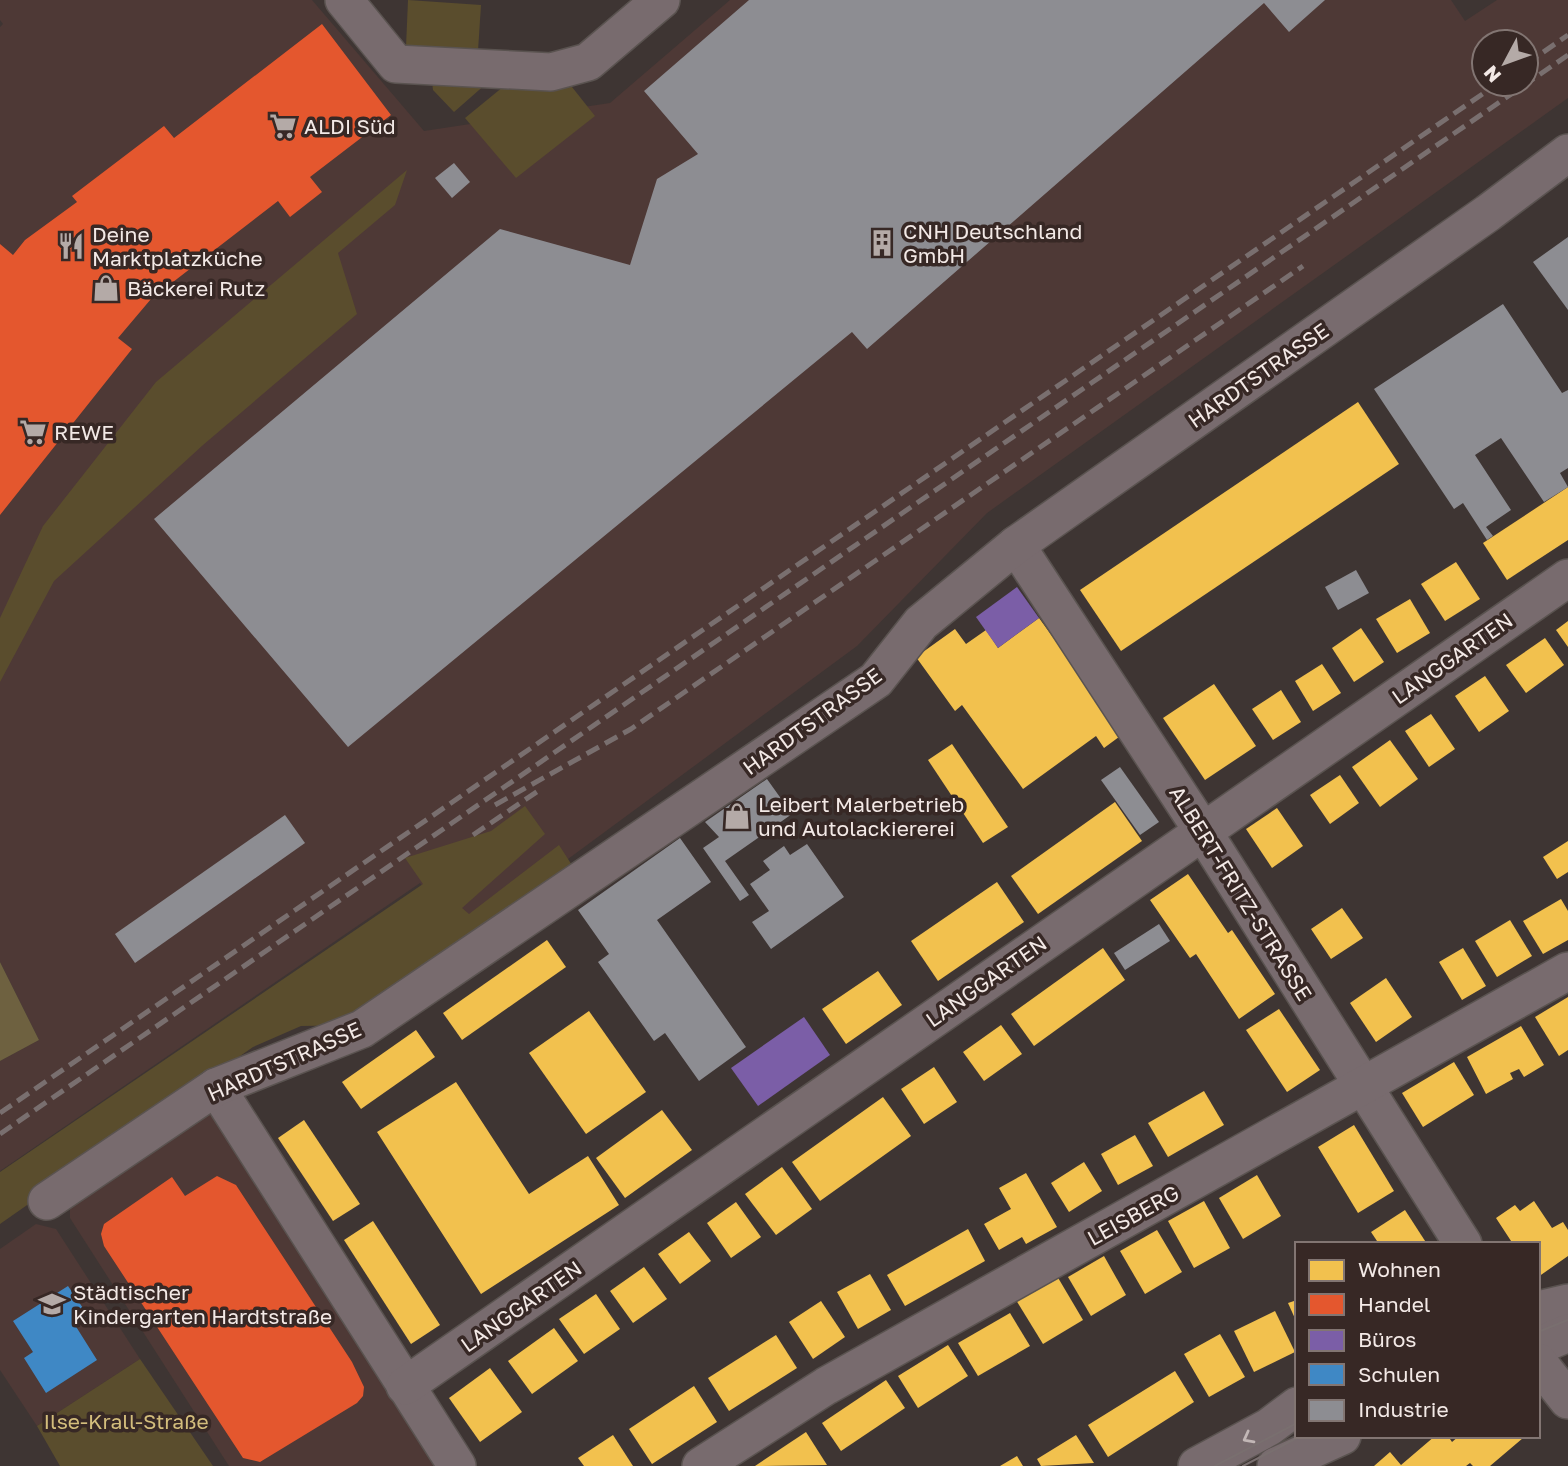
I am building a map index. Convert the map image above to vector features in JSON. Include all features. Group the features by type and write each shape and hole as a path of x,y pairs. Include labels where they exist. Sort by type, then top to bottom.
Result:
{"street":[{"path":"344,0 397,64 551,72 588,62 661,0"},
{"name":"HARDTSTRASSE","path":"47,1201 216,1087 362,1028 876,680 921,623 1016,545 1488,213 1568,153"},
{"name":"ALBERT-FRITZ-STRASSE","path":"1016,545 1202,830 1462,1242"},
{"name":"LANGGARTEN","path":"405,1387 1202,830 1568,579"},
{"name":"LEISBERG","path":"701,1466 827,1386 1568,971"},
{"path":"216,1087 457,1466"},
{"path":"1540,1310 1568,1303"},
{"path":"1540,1345 1568,1333"},
{"path":"1540,1365 1568,1400"},
{"path":"1197,1466 1269,1427 1295,1408"},
{"path":"1276,1466 1338,1438"}],"shaded area":[{"path":"0,0 312,0 424,131 610,103 730,0 1451,0 1465,21 1497,0 1568,0 1568,98 987,513 857,646 461,938 420,883 0,1171 0,1061 39,1040 0,962 0,27 3,24 0,20"},
{"path":"0,962 39,1040 0,1061"},
{"path":"214,1110 439,1466 229,1466 70,1218 70,1195"},
{"name":"Städtischer Kindergarten Hardtstraße","path":"36,1224 56,1229 140,1359 37,1426 0,1370 0,1249"}],"green space":[{"path":"408,0 481,5 478,51 406,47"},
{"path":"432,82 487,83 454,112 433,90"},
{"path":"509,82 572,87 595,116 516,178 465,118"},
{"path":"407,170 395,205 338,253 357,314 203,445 54,581 0,682 0,618 43,526 156,382"},
{"path":"525,806 545,834 462,908 469,914 559,845 577,873 360,1025 301,1026 253,1047 0,1224 0,1172 423,884 405,858 491,831"},
{"name":"Ilse-Krall-Straße","path":"140,1359 213,1466 60,1466 37,1426"}],"building: Wohnen":[{"path":"1358,402 1399,464 1121,651 1080,590"},
{"path":"1568,487 1568,540 1507,580 1483,543"},
{"path":"1456,562 1480,599 1445,621 1421,584"},
{"path":"1410,599 1430,633 1397,653 1376,619"},
{"path":"1039,618 1123,734 1104,748 1096,736 1023,789 962,705 955,711 916,657 955,629 966,644 986,630 998,648"},
{"path":"1568,621 1568,647 1556,630"},
{"path":"1361,628 1384,662 1354,682 1332,648"},
{"path":"1545,638 1564,665 1526,693 1506,665"},
{"path":"1322,664 1341,693 1313,711 1295,681"},
{"path":"1485,676 1509,711 1479,732 1455,696"},
{"path":"1214,684 1256,746 1205,780 1163,718"},
{"path":"1281,690 1301,722 1273,740 1252,709"},
{"path":"1431,714 1455,749 1429,767 1405,731"},
{"path":"1390,740 1418,779 1380,807 1352,767"},
{"path":"952,744 1008,827 983,843 928,760"},
{"path":"1340,775 1359,803 1330,824 1310,795"},
{"path":"1115,802 1142,841 1038,914 1011,876"},
{"path":"1277,808 1303,846 1272,868 1246,829"},
{"path":"1568,841 1568,872 1557,879 1543,857"},
{"path":"1188,874 1228,933 1232,930 1275,994 1239,1019 1196,954 1190,958 1150,900"},
{"path":"997,882 1024,922 938,981 911,941"},
{"path":"1561,899 1568,911 1568,940 1543,954 1523,921"},
{"path":"1342,908 1363,938 1331,959 1311,929"},
{"path":"1510,920 1532,956 1497,977 1475,941"},
{"path":"547,940 566,967 462,1040 443,1013"},
{"path":"1103,948 1125,980 1034,1046 1011,1014"},
{"path":"1463,948 1486,986 1462,1000 1439,962"},
{"path":"878,971 902,1005 846,1044 822,1009"},
{"path":"1386,978 1412,1017 1376,1042 1350,1003"},
{"path":"1568,997 1568,1050 1559,1056 1535,1017"},
{"path":"1279,1009 1320,1070 1287,1092 1246,1030"},
{"path":"589,1011 646,1092 586,1134 529,1053"},
{"path":"1001,1025 1022,1054 984,1081 963,1052"},
{"path":"1521,1026 1544,1065 1524,1077 1519,1069 1510,1073 1513,1079 1486,1094 1467,1057"},
{"path":"416,1030 435,1057 361,1109 342,1082"},
{"path":"1454,1062 1474,1095 1423,1127 1402,1093"},
{"path":"934,1067 957,1102 924,1124 901,1089"},
{"path":"456,1082 529,1194 588,1156 619,1205 481,1294 377,1132"},
{"path":"1204,1091 1224,1125 1168,1157 1148,1123"},
{"path":"883,1097 911,1136 820,1201 792,1162"},
{"path":"662,1110 692,1150 625,1198 596,1158"},
{"path":"304,1120 360,1204 333,1221 278,1138"},
{"path":"1354,1125 1394,1191 1358,1213 1318,1147"},
{"path":"1135,1135 1153,1166 1118,1185 1101,1154"},
{"path":"1084,1162 1102,1191 1069,1212 1051,1183"},
{"path":"782,1167 812,1209 776,1235 745,1194"},
{"path":"1026,1173 1057,1227 1026,1244 1022,1237 999,1250 984,1224 1011,1209 999,1188"},
{"path":"1257,1175 1281,1216 1243,1239 1219,1198"},
{"path":"1204,1201 1230,1248 1194,1268 1168,1221"},
{"path":"1534,1201 1552,1228 1563,1222 1568,1230 1568,1256 1540,1276 1540,1242 1512,1242 1496,1218 1515,1205 1520,1211"},
{"path":"736,1202 761,1237 731,1258 707,1223"},
{"path":"1405,1210 1426,1242 1378,1242 1371,1232"},
{"path":"373,1221 440,1325 411,1344 344,1240"},
{"path":"968,1229 985,1261 905,1306 887,1275"},
{"path":"1157,1230 1182,1272 1145,1294 1120,1251"},
{"path":"689,1232 711,1261 680,1284 658,1254"},
{"path":"1104,1256 1126,1295 1091,1316 1068,1277"},
{"path":"644,1267 667,1299 633,1323 610,1291"},
{"path":"870,1274 891,1310 858,1329 837,1292"},
{"path":"1057,1276 1083,1320 1043,1344 1016,1300"},
{"path":"596,1294 620,1329 584,1354 559,1319"},
{"path":"821,1301 845,1337 813,1359 789,1322"},
{"path":"1295,1301 1295,1319 1288,1303"},
{"path":"1275,1311 1295,1352 1254,1372 1234,1331"},
{"path":"1010,1313 1030,1346 978,1376 958,1343"},
{"path":"554,1328 578,1361 532,1394 508,1361"},
{"path":"1220,1334 1245,1377 1209,1397 1184,1354"},
{"path":"776,1335 797,1368 729,1411 708,1378"},
{"path":"948,1345 968,1376 918,1408 898,1376"},
{"path":"490,1368 522,1412 480,1442 449,1398"},
{"path":"1175,1371 1194,1402 1108,1457 1088,1425"},
{"path":"886,1380 905,1408 841,1451 822,1423"},
{"path":"694,1386 717,1422 652,1464 629,1429"},
{"path":"806,1432 827,1465 755,1466"},
{"path":"613,1435 633,1466 584,1466 578,1458"},
{"path":"1076,1435 1094,1463 1041,1466 1037,1459"},
{"path":"1433,1438 1449,1438 1452,1442 1457,1438 1523,1438 1490,1466 1473,1466 1470,1463 1466,1466 1374,1466 1390,1452 1401,1465"},
{"path":"1017,1456 1023,1466 1000,1466"}],"building: Handel":[{"path":"322,24 391,115 310,177 322,192 290,217 278,201 151,299 118,338 132,349 0,515 0,244 13,255 25,240 77,202 72,196 164,126 174,138"},
{"path":"217,1176 236,1185 352,1362 364,1387 363,1396 357,1403 260,1462 243,1458 104,1246 101,1234 104,1224 172,1177 185,1196"}],"building: Büros":[{"path":"1017,587 1039,618 998,648 976,617"},
{"path":"804,1017 830,1055 758,1106 731,1068"}],"building: Schulen":[{"path":"68,1286 89,1317 75,1325 97,1360 46,1393 24,1358 33,1352 13,1321"}],"building: Industrie":[{"path":"749,0 1325,0 1289,32 1264,3 867,349 852,332 348,747 154,519 500,229 630,265 657,179 698,154 644,91"},
{"path":"454,163 470,182 452,198 435,178"},
{"path":"1568,237 1568,310 1533,262"},
{"path":"1503,304 1562,393 1568,390 1568,468 1560,473 1568,487 1544,502 1501,438 1475,455 1511,510 1486,527 1493,536 1487,540 1463,503 1454,509 1374,389"},
{"path":"1356,570 1369,593 1338,610 1325,587"},
{"path":"1120,767 1159,822 1140,835 1101,780"},
{"path":"767,779 792,814 725,861 749,895 740,901 703,848 719,837 705,822"},
{"path":"285,815 305,843 135,963 115,934"},
{"path":"680,838 711,882 657,920 746,1047 699,1081 665,1033 654,1041 598,962 609,954 578,910"},
{"path":"807,844 844,897 771,949 752,922 769,911 750,884 770,870 763,861 784,846 790,855"},
{"path":"1159,924 1170,941 1125,970 1114,953"}],"tram line":[{"path":"1540,1331 1568,1320"},
{"path":"1215,1466 1295,1424"},
{"path":"1243,1466 1297,1438"}],"railway":[{"path":"1540,54 1568,35"},
{"path":"0,1134 1568,55"},
{"path":"0,1113 1477,98"},
{"path":"495,805 631,729 1303,266"},
{"path":"473,835 538,791"}],"place":[{"name":"ALDI Süd","path":"283,126"},
{"name":"CNH Deutschland GmbH","path":"882,243"},
{"name":"Deine Marktplatzküche","path":"71,246"},
{"name":"Bäckerei Rutz","path":"106,288"},
{"name":"REWE","path":"33,432"},
{"name":"Leibert Malerbetrieb und Autolackiererei","path":"737,816"},
{"name":"Städtischer Kindergarten Hardtstraße","path":"52,1304"}]}
